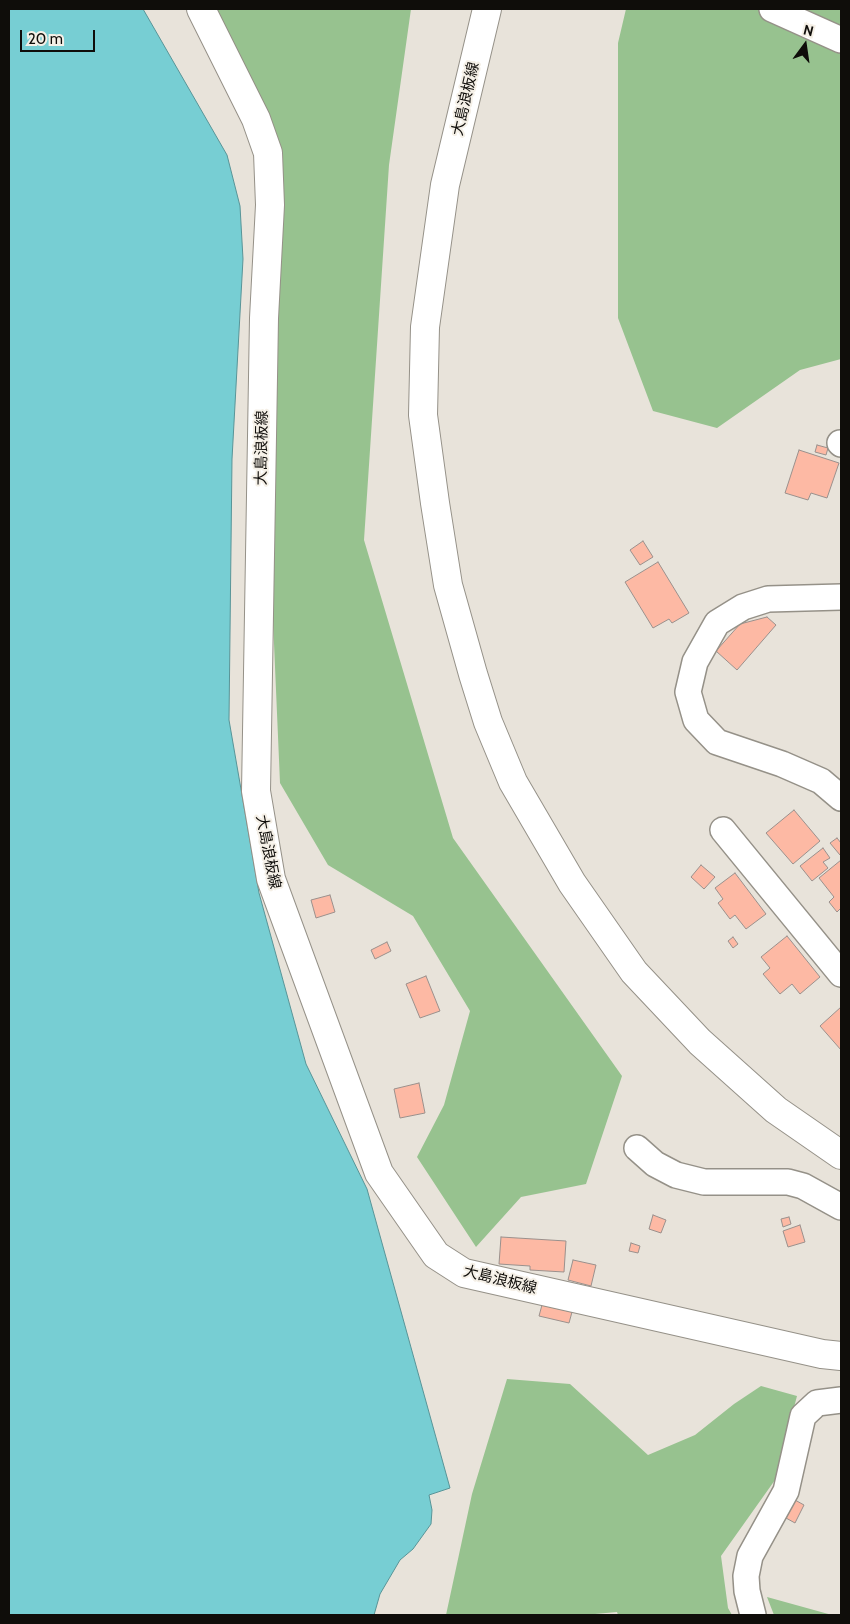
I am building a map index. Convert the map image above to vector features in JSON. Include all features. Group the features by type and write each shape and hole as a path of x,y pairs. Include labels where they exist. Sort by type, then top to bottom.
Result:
{"main road":[{"name":"大島浪板線","path":"201,9 256,119 268,153 270,205 264,318 256,791 270,879 379,1173 436,1255 464,1273 822,1354 841,1356"},
{"name":"大島浪板線","path":"487,9 445,185 425,327 424,347 424,415 438,522 448,585 476,684 488,722 513,782 572,883 634,972 700,1042 776,1110 841,1155"}],"street":[{"path":"772,9 841,40"},
{"path":"841,597 768,599 743,606 717,623 695,662 688,692 696,720 717,742 782,764 821,781 841,798"},
{"path":"723,830 841,974"},
{"path":"637,1148 655,1164 676,1175 704,1182 788,1182 803,1186 841,1207"},
{"path":"753,1615 747,1591 746,1576 750,1556 786,1491 803,1416 817,1403 841,1400"}],"green space":[{"path":"207,9 411,9 389,165 364,540 453,838 622,1076 586,1184 521,1197 476,1247 417,1157 444,1105 470,1011 413,916 328,865 280,783 265,434 257,166"},
{"path":"626,9 841,9 841,359 800,370 717,428 653,411 618,318 618,43"},
{"path":"507,1379 570,1384 648,1455 695,1435 734,1404 761,1386 797,1396 775,1480 721,1556 728,1608 732,1615 618,1615 617,1612 584,1615 446,1615 472,1494"},
{"path":"767,1597 832,1615 774,1615"}],"water":[{"path":"9,9 143,9 227,155 240,206 243,259 232,459 229,720 259,893 306,1064 367,1189 450,1488 429,1495 432,1510 431,1524 413,1549 400,1560 380,1594 374,1615 9,1615"}],"building":[{"path":"817,445 828,448 826,455 815,452"},
{"path":"799,450 839,463 827,498 811,493 808,500 785,493"},
{"path":"643,541 653,557 640,565 630,550"},
{"path":"658,562 689,613 672,623 669,619 653,628 625,582"},
{"path":"767,617 776,625 737,670 716,651 740,624"},
{"path":"794,810 820,841 793,864 766,833"},
{"path":"837,838 841,843 840,855 830,843"},
{"path":"823,848 830,858 823,862 828,868 812,881 800,866"},
{"path":"841,860 841,908 837,912 829,902 834,897 819,878"},
{"path":"701,865 715,877 704,889 691,877"},
{"path":"735,873 766,914 746,929 735,915 730,919 718,903 723,899 715,888"},
{"path":"330,895 335,912 316,918 311,900"},
{"path":"787,936 820,977 800,994 792,984 780,994 763,974 770,968 761,957"},
{"path":"733,937 738,944 733,948 728,941"},
{"path":"387,942 391,951 375,959 371,950"},
{"path":"426,976 440,1011 420,1018 406,984"},
{"path":"841,1007 841,1050 820,1026"},
{"path":"419,1083 425,1113 400,1118 394,1089"},
{"path":"653,1215 666,1220 661,1233 649,1229"},
{"path":"789,1217 791,1224 783,1227 781,1219"},
{"path":"800,1225 805,1242 788,1247 783,1231"},
{"path":"501,1237 566,1241 564,1272 530,1270 530,1266 499,1264"},
{"path":"631,1243 640,1246 638,1253 629,1251"},
{"path":"573,1260 596,1265 591,1286 568,1280"},
{"path":"542,1305 572,1312 569,1323 539,1316"},
{"path":"795,1500 804,1505 795,1523 786,1518"}]}
